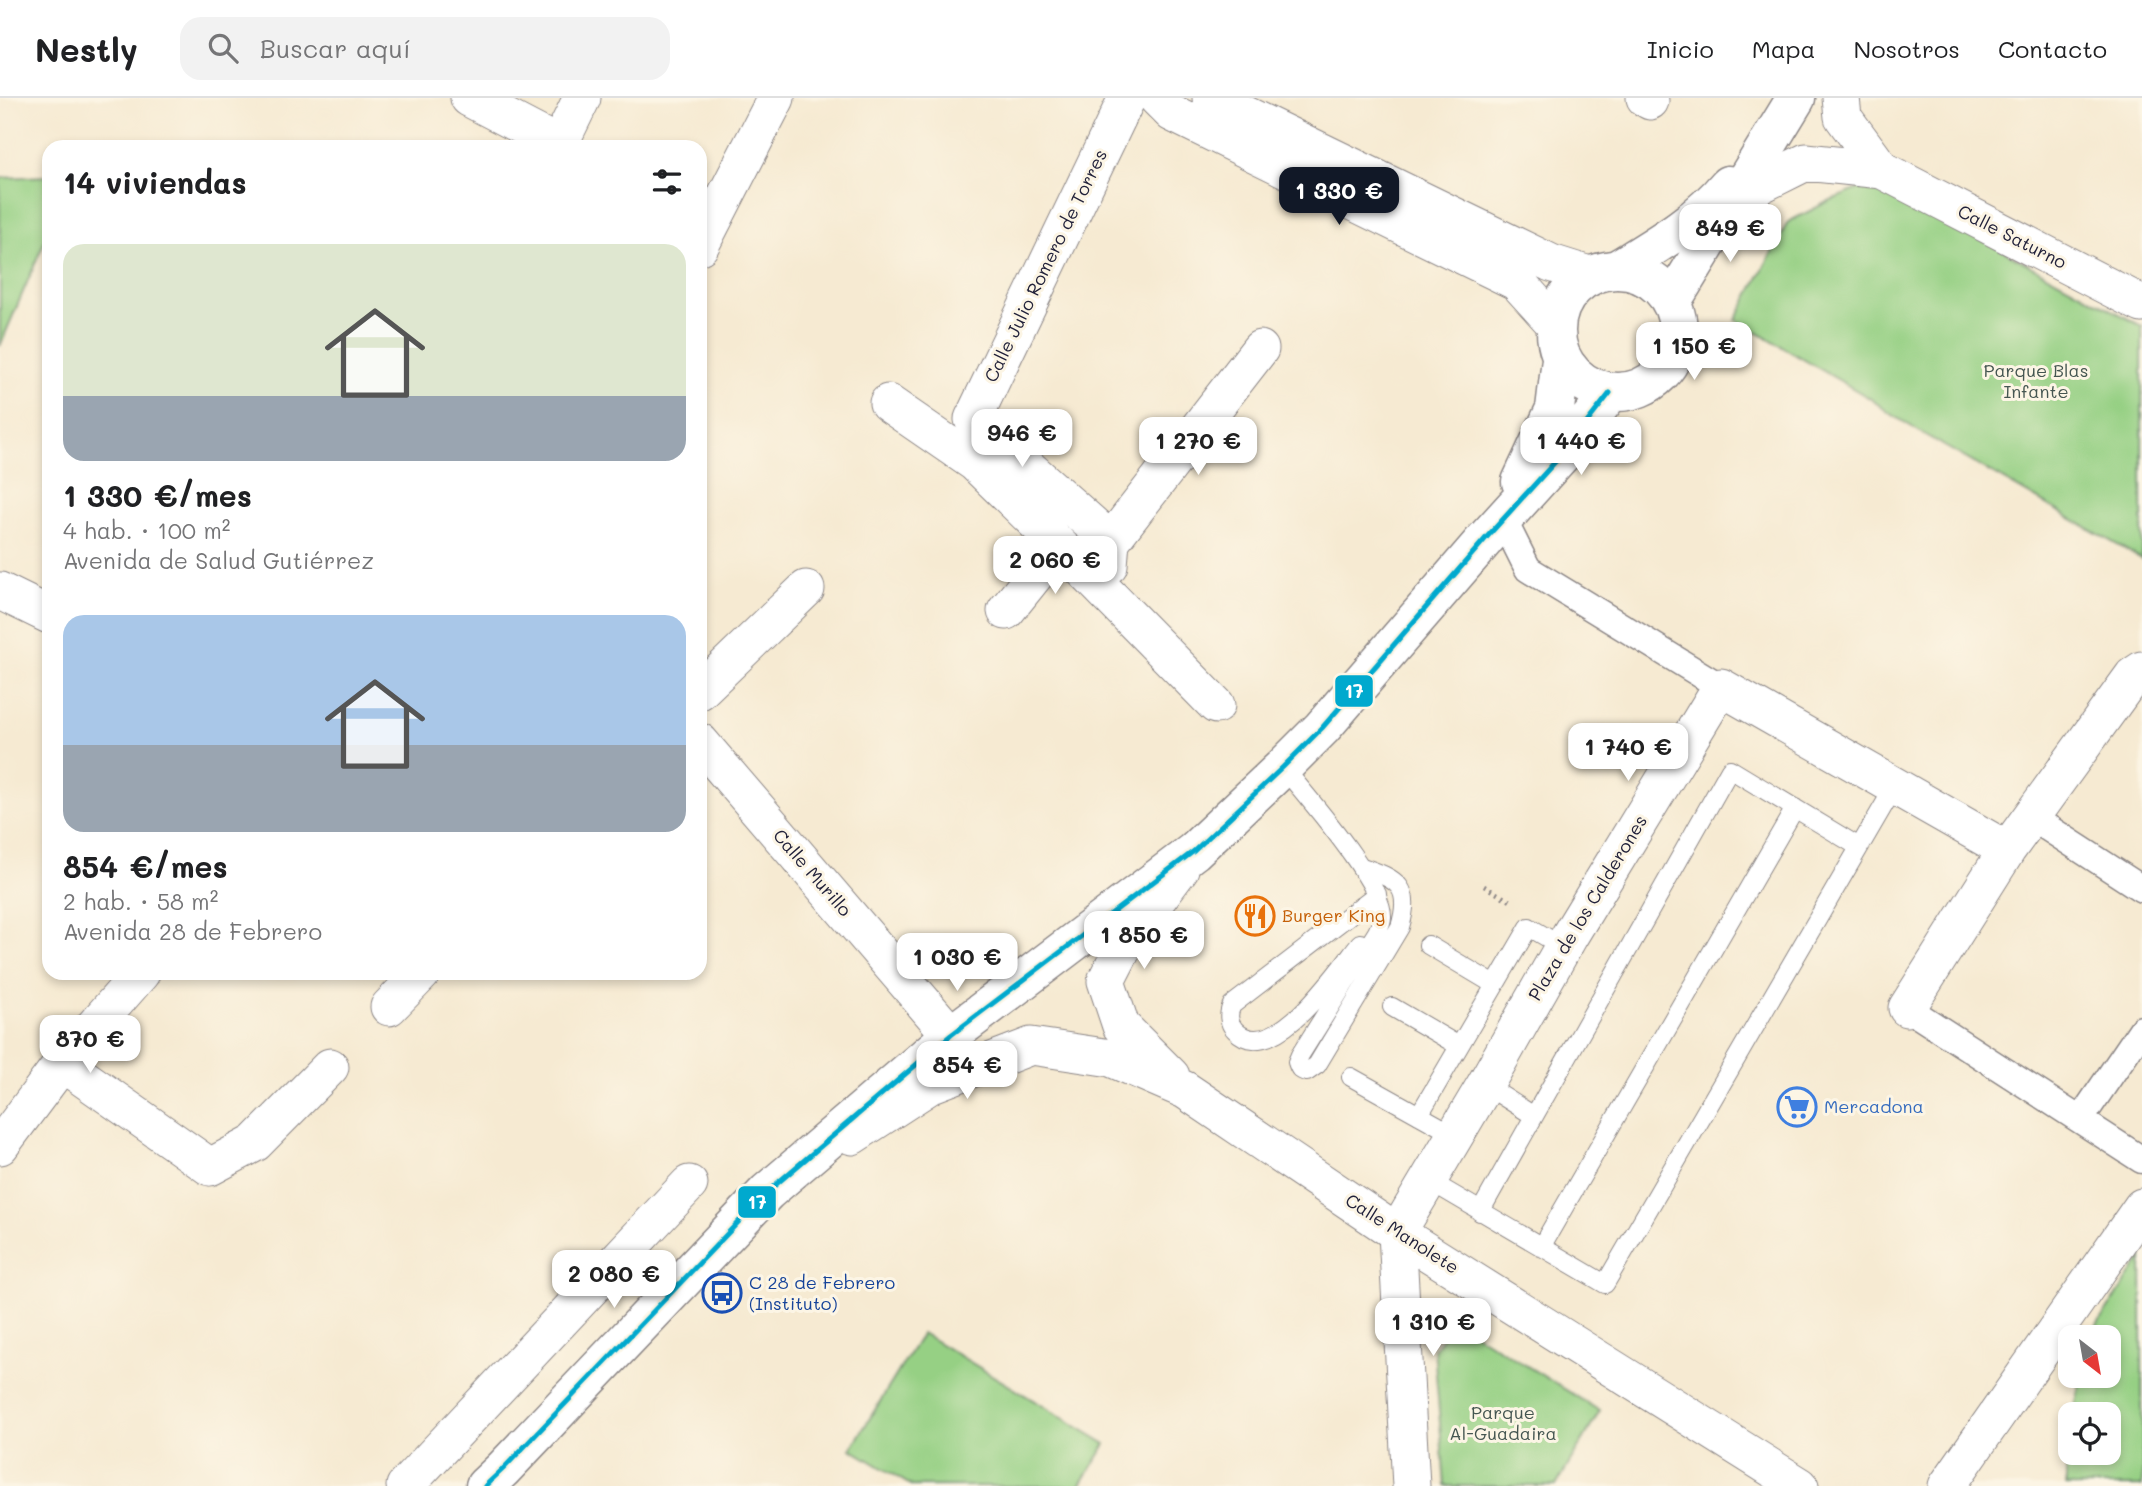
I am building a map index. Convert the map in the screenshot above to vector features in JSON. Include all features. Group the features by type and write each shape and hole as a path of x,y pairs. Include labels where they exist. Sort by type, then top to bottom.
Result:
{"main road":[{"path":"1503,519 1555,409 1558,341 1566,295 1669,237 1712,205 1788,111"},
{"path":"1672,301 1788,111"},
{"path":"1558,341 1581,382 1610,393 1643,387 1669,365 1679,334 1672,301 1650,278 1604,272"},
{"path":"494,1480 767,1192 951,1035 1194,851 1283,766 1322,728 1564,452 1610,393"}],"street":[{"path":"470,98 548,140"},
{"path":"562,140 582,98"},
{"path":"707,232 776,98"},
{"name":"Calle Julio Romero de Torres","path":"1111,541 973,419 1127,98"},
{"path":"1157,98 1172,113 1517,282 1558,341"},
{"path":"1211,98 1551,263 1604,272"},
{"path":"1841,98 1843,117 1882,170"},
{"path":"1738,196 1807,162 1882,170"},
{"name":"Calle Saturno","path":"1882,170 2142,303"},
{"path":"1108,594 1111,541 1260,349"},
{"path":"888,403 975,463 1216,705"},
{"path":"1503,519 1528,569 1721,687 2007,850"},
{"path":"1006,611 1059,545"},
{"path":"707,684 806,589"},
{"path":"0,591 42,612"},
{"path":"2142,670 2133,676 2007,850 1907,1008 2142,1160"},
{"name":"Plaza de los Calderones","path":"1397,1233 1563,947 1721,687"},
{"name":"Calle Murillo","path":"707,750 951,1035"},
{"path":"2031,817 2142,889"},
{"path":"1185,1090 1121,1026 1106,981 1128,938 1194,851"},
{"path":"0,1146 62,1063 135,980"},
{"path":"389,1007 415,980"},
{"path":"2080,1120 2142,1029"},
{"path":"767,1192 932,1084 1031,1046 1111,1058 1185,1090"},
{"path":"62,1063 211,1167 255,1143 330,1067"},
{"name":"Calle Manolete","path":"1185,1090 1397,1233 1800,1486"},
{"path":"405,1486 689,1184"},
{"path":"1947,1486 2142,1208"},
{"path":"1397,1233 1410,1486"}],"lane":[{"path":"1283,766 1362,867 1377,894 1382,916 1377,932 1300,1055 1297,1062 1302,1071 1307,1072 1317,1065 1400,927 1405,900 1400,887 1386,875 1362,867"},
{"path":"1480,1212 1730,769 1859,847"},
{"path":"1428,1181 1605,1284 1895,786"},
{"path":"1541,1247 1795,808"},
{"path":"1377,894 1232,1005 1229,1017 1235,1031 1245,1038 1262,1040 1274,1036 1292,1023 1382,916"},
{"path":"1419,1115 1530,927 1563,947"},
{"path":"1428,945 1495,985"},
{"path":"1392,1007 1459,1046"},
{"path":"1351,1077 1455,1135"},
{"path":"1485,1085 1534,1116"}],"path":[{"path":"1484,886 1512,902"}],"green space":[{"path":"42,176 42,247 0,346 0,178"},
{"name":"Parque Blas Infante","path":"1876,182 2142,326 2142,559 1925,435 1871,399 1736,320 1788,222 1831,200"},
{"path":"2142,1258 2142,1486 2066,1486 2067,1465 2121,1465 2121,1402 2076,1402 2079,1388 2121,1388 2121,1325 2097,1325"},
{"name":"Parque Al-Guadaira","path":"1454,1321 1600,1411 1556,1486 1445,1486 1434,1349"},
{"path":"922,1333 1106,1444 1080,1486 912,1486 851,1449"}],"transit line":[{"name":"17","path":"485,1486 767,1192 951,1035 1194,851 1283,767 1322,728 1564,452 1610,393"}],"place":[{"name":"Burger King","path":"1255,916"},
{"name":"Mercadona","path":"1797,1107"},
{"name":"C 28 de Febrero (Instituto)","path":"722,1293"}]}
